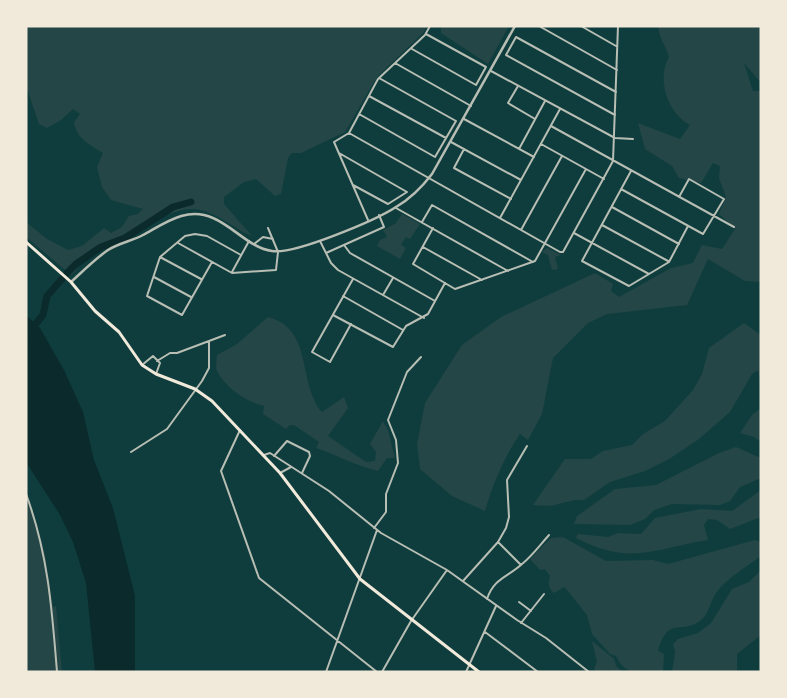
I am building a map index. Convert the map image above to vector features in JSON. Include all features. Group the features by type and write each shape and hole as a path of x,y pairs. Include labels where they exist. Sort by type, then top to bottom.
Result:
{"main road":[{"path":"26,242 71,282 95,311 125,340 142,365 156,374 195,389 212,401 280,473 360,579 411,621 479,672"}],"street":[{"path":"368,220 335,140 349,134 379,78 426,34 430,26"},
{"path":"71,282 110,249 143,235 170,218 184,215 211,217 226,224 265,250 278,252 294,250 320,241 396,208 428,180 515,26"},
{"path":"539,26 617,70"},
{"path":"581,26 617,46"},
{"path":"349,134 428,180 563,252 613,161 618,26"},
{"path":"411,48 476,85 486,67 426,34"},
{"path":"615,115 506,55 516,37 616,92"},
{"path":"395,63 471,106"},
{"path":"491,71 615,138 633,139"},
{"path":"359,114 435,157 456,121 379,78"},
{"path":"518,85 508,103 534,118"},
{"path":"369,95 446,138"},
{"path":"519,149 534,118 546,100"},
{"path":"500,218 561,108"},
{"path":"464,119 534,157"},
{"path":"551,126 734,227"},
{"path":"451,142 521,180"},
{"path":"541,144 604,179"},
{"path":"464,149 454,168 511,199"},
{"path":"339,153 407,192 388,204 353,185"},
{"path":"521,230 562,156"},
{"path":"433,228 413,264 457,289 533,262 545,244 586,169"},
{"path":"631,171 582,261 627,285 669,262 688,226"},
{"path":"621,189 703,234 724,198 689,179 679,197"},
{"path":"422,222 432,205 533,262"},
{"path":"612,207 679,244"},
{"path":"396,208 508,271"},
{"path":"326,253 384,227 379,215"},
{"path":"602,225 669,262"},
{"path":"177,242 232,273 276,270 278,252 268,228"},
{"path":"574,233 649,274"},
{"path":"212,262 182,315 147,296 160,257 188,235 202,234 241,255"},
{"path":"254,244 263,237 273,239"},
{"path":"232,273 249,241"},
{"path":"320,241 335,268 424,318"},
{"path":"344,245 350,253 435,300"},
{"path":"422,247 482,280"},
{"path":"160,257 201,279"},
{"path":"154,277 191,297"},
{"path":"351,324 330,362 312,352 353,278"},
{"path":"383,295 393,278"},
{"path":"333,315 393,347 406,326 424,318 445,283"},
{"path":"343,296 403,330"},
{"path":"157,361 170,353 176,354 225,335"},
{"path":"132,452 167,429 195,389 209,368 209,342"},
{"path":"142,365 153,356 160,363 156,374"},
{"path":"374,528 386,512 386,494 398,463 396,440 388,420 407,372 421,357"},
{"path":"240,430 222,471 259,578 377,672"},
{"path":"274,456 287,441 309,452 310,456 302,474"},
{"path":"463,581 498,542 506,528 509,517 509,474 526,446"},
{"path":"264,455 267,453 274,456 329,491 374,528 447,570 496,606 546,638 588,671"},
{"path":"280,473 292,467"},
{"path":"26,494 40,536 49,576 57,672"},
{"path":"326,672 377,530"},
{"path":"487,599 491,588 522,565 549,535"},
{"path":"498,542 522,565"},
{"path":"382,672 411,621 447,570"},
{"path":"521,623 544,594"},
{"path":"520,602 531,611"},
{"path":"466,672 496,606"},
{"path":"484,632 538,672"}],"shaded area":[{"path":"26,26 427,26 423,33 377,77 345,132 301,153 292,153 288,158 281,194 275,196 256,179 244,182 224,197 224,204 252,236 210,213 194,209 183,210 153,220 105,245 82,263 71,275 26,237 26,222 47,239 68,250 82,246 104,228 111,233 122,227 129,216 138,214 143,209 111,200 102,187 97,167 103,153 84,140 75,128 74,122 80,114 73,109 61,120 47,128 39,124 26,86"},
{"path":"441,26 509,26 488,64 441,33"},
{"path":"658,26 761,26 761,83 744,63 753,91 761,91 761,282 745,281 708,259 687,305 607,314 588,323 553,358 542,414 528,440 520,434 514,443 499,471 485,511 452,496 420,469 417,444 425,403 462,345 501,317 595,273 613,284 611,291 619,297 671,268 693,263 702,245 722,249 735,229 719,214 726,197 719,178 720,166 713,163 701,183 679,178 672,166 645,149 638,123 680,139 690,125 676,113 666,95 664,75 669,57"},
{"path":"402,214 420,224 410,239 406,237 401,245 406,248 400,259 377,246 380,240 387,237 383,230 396,223"},
{"path":"547,248 561,255 555,257 558,269 552,270 548,255 542,252"},
{"path":"26,315 40,328 64,370 83,412 94,460 113,508 135,596 135,672 95,672 86,583 73,542 60,515 26,462"},
{"path":"268,317 283,323 299,345 309,387 314,400 322,412 344,397 348,408 328,436 366,462 375,461 376,452 370,444 383,421 388,430 395,458 387,458 378,471 316,448 319,442 294,425 290,425 286,429 263,414 264,406 243,397 225,383 216,369 217,355 237,344"},
{"path":"744,323 761,335 761,386 758,370 752,374 730,412 699,439 669,459 645,471 610,482 584,500 575,500 550,506 533,505 565,459 591,459 603,451 632,445 643,434 665,421 693,390 702,374 709,348"},
{"path":"761,408 761,442 754,437 740,433 752,415"},
{"path":"736,447 761,458 761,478 740,487 730,501 720,505 672,504 654,510 645,519 630,525 574,524 577,516 615,489 656,485 719,453"},
{"path":"26,489 45,554 53,607 56,606 62,672 26,672"},
{"path":"761,490 761,517 730,529 717,520 708,519 704,525 708,540 656,551 627,553 595,546 576,538 578,534 608,537 618,533 641,534 655,518 701,509 732,511"},
{"path":"563,537 606,561 653,560 668,564 755,540 761,542 761,556 720,588 714,596 706,615 701,620 694,624 671,629 667,633 658,651 664,654 663,672 642,673 630,671 620,663 616,656 610,654 592,634 587,615 567,590 564,587 554,593 549,585 550,576 545,569 540,570 530,559 551,538"},
{"path":"761,570 761,635 737,654 737,672 672,672 675,652 673,644 678,639 698,633 711,623 732,589 749,582"},
{"path":"592,641 614,659 616,666 623,672 597,672 594,669 597,662"}],"waterway":[{"path":"67,273 76,264 101,247 125,238 173,207 191,202"},
{"path":"26,336 43,315 47,296 62,279"}]}
